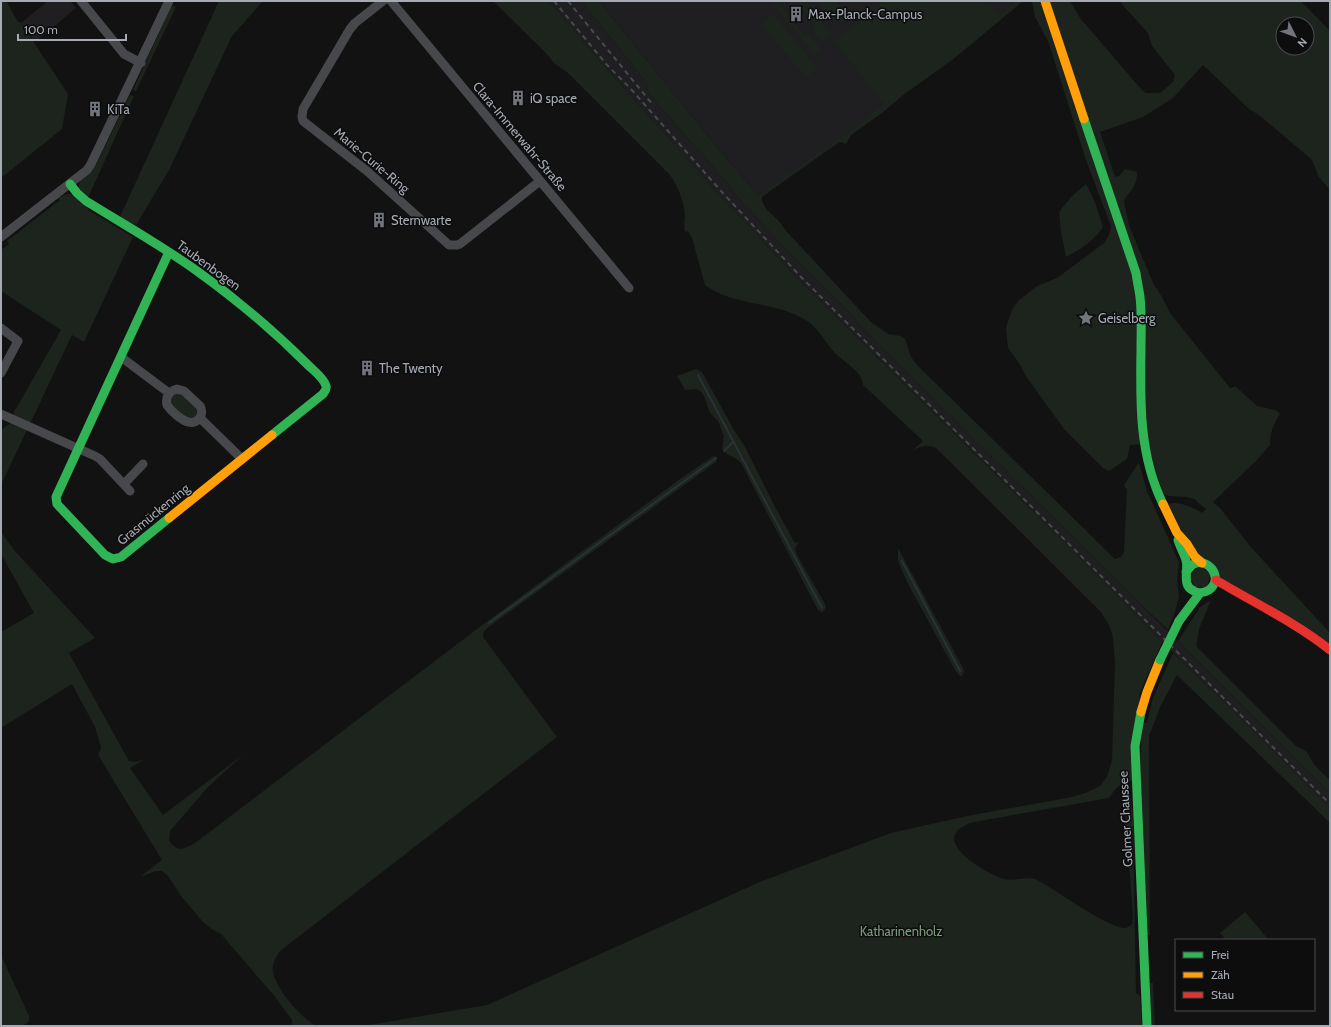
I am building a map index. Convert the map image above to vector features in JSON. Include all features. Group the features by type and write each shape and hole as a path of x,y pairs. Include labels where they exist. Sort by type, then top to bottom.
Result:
{"street":[{"path":"81,1 124,54 140,63"},
{"path":"1,237 87,170 96,158 169,1"},
{"name":"Marie-Curie-Ring","path":"383,1 355,23 350,29 303,109 303,121 367,171 449,245 460,244 540,181"},
{"name":"Clara-Immerwahr-Straße","path":"391,1 629,288"},
{"path":"1045,1 1136,273 1140,297 1141,319 1140,401 1143,440 1155,488 1177,533 1179,544 1187,564 1186,582 1188,587 1200,593 1208,591 1214,584 1214,570 1211,566 1202,563 1195,557 1187,544 1177,533"},
{"name":"Taubenbogen","path":"70,184 86,201 170,252 204,276 255,316 296,352 323,380"},
{"name":"Grasmückenring","path":"170,252 56,497 57,504 105,555 113,559 121,557 323,394 326,389 323,380"},
{"path":"1,328 18,341 1,373"},
{"path":"121,357 169,393"},
{"path":"177,389 184,391 200,406 202,412 200,418 193,423 183,420 167,405 166,398 169,393 177,389"},
{"path":"1,414 100,459 127,488 143,464"},
{"path":"200,418 242,459"},
{"path":"1186,572 1192,565 1202,563"},
{"path":"1214,584 1286,618 1330,650"},
{"name":"Golmer Chaussee","path":"1180,621 1188,587"},
{"name":"Golmer Chaussee","path":"1147,1026 1135,746 1139,714 1143,700 1160,660 1180,621 1200,593"}],"shaded area":[{"path":"48,1 70,1 76,8 35,42 21,23"},
{"path":"549,1 581,1 646,82 649,94 729,185 739,199 859,324 1330,793 1330,808 1162,642 1020,498 799,280 714,189"},
{"path":"599,1 1023,1 952,60 903,95 883,112 851,135 758,195 717,147"}],"green space":[{"path":"1,1 6,1 18,22 21,23 68,94 62,129 1,178"},
{"path":"219,1 263,1 232,36 169,170 136,225 118,221"},
{"name":"Katharinenholz","path":"493,1 549,1 714,189 799,280 1065,543 1162,642 1140,693 1132,781 1118,786 1109,798 969,823 956,832 954,841 957,848 964,855 972,862 990,873 1007,880 1033,878 1107,922 1127,928 1132,924 1133,916 1124,795 1130,796 1133,815 1136,993 1140,996 1142,1026 363,1026 487,1005 762,881 891,833 967,816 1072,797 1088,792 1100,786 1107,777 1112,760 1115,664 1113,637 1109,625 1101,612 936,448 924,446 912,451 923,441 863,385 857,372 833,351 813,325 789,312 739,300 715,292 705,285 692,238 688,231 685,232 685,214 681,198 670,175 568,73 554,63 546,53"},
{"path":"581,1 599,1 717,147 758,195 845,135 884,104 834,41 841,38 841,35 884,1 982,1 992,6 999,15 1017,1 1023,1 952,60 851,135 846,144 839,142 762,197 762,201 767,210 871,322 888,334 901,336 905,339 911,357 917,365 1115,559 1121,557 1124,552 1127,490 1124,485 1139,462 1147,491 1179,562 1177,581 1179,596 1168,630 859,324 849,312 780,243 739,199 729,185 649,94 646,82"},
{"path":"771,1 777,1 804,36 808,33 822,50 815,56"},
{"path":"796,1 806,1 831,35 822,42 812,30 816,27"},
{"path":"816,1 836,1 849,18 842,23 834,22"},
{"path":"1032,1 1070,1 1080,18 1142,90 1146,93 1160,93 1173,82 1175,75 1152,46 1148,33 1119,1 1301,1 1330,31 1330,190 1319,177 1312,160 1259,115 1249,109 1203,65 1173,98 1143,117 1100,132 1116,177 1119,176 1125,169 1137,172 1135,184 1125,198 1124,202 1129,225 1153,283 1170,313 1230,388 1235,386 1257,406 1275,410 1280,414 1272,429 1270,445 1256,461 1213,502 1220,508 1250,546 1330,633 1330,644 1224,581 1196,554 1182,532 1168,504 1181,504 1202,513 1206,509 1194,499 1163,494 1148,444 1130,445 1127,459 1109,471 1103,468 1064,429 1025,375 1021,366 1008,348 1006,327 1012,310 1018,301 1037,286 1057,278 1104,243 1109,235 1111,226 1087,163 1048,41 1035,17"},
{"path":"172,5 176,7 136,91 133,90"},
{"path":"773,14 818,68 806,78 761,24"},
{"path":"130,95 134,96 87,200 79,191 80,181 96,165"},
{"path":"1086,184 1095,202 1103,227 1100,232 1087,244 1066,257 1059,212 1071,197"},
{"path":"71,194 89,207 88,210 133,237 84,342 72,335 1,485 1,430 11,423 14,412 61,330 1,291 1,250 9,244 7,241 60,200 58,198"},
{"path":"696,369 702,372 744,445 795,543 799,541 795,549 797,555 825,604 826,607 823,612 818,610 741,463 722,449 724,436 718,421 710,413 704,396 697,389 685,390 677,376"},
{"path":"180,392 196,404 199,414 191,421 172,408 170,398 171,395"},
{"path":"715,456 717,460 716,462 486,629 483,637 557,737 280,951 273,964 275,979 284,994 303,1017 316,1026 292,1026 292,1020 276,998 221,934 203,922 181,896 168,876 162,871 156,871 140,877 162,860 98,755 101,748 95,727 72,684 1,728 1,632 34,613 1,554 1,532 14,550 95,638 69,653 129,761 136,762 145,759 130,768 163,815 244,754 208,787 170,831 169,840 175,847 181,849 195,843 477,629 680,479"},
{"path":"898,548 963,668 964,671 962,676 960,676 955,670 907,582 898,561"},
{"path":"1200,566 1211,574 1207,587 1194,587 1190,574"},
{"path":"1211,600 1199,629 1196,646 1297,747 1307,752 1314,764 1330,780 1330,793 1178,641 1200,607"},
{"path":"1173,653 1330,808 1330,823 1177,675 1161,705 1149,736 1150,935 1146,935 1139,797 1142,724 1147,722 1153,698"},
{"path":"1245,912 1268,939 1225,939 1220,933"},
{"path":"1,955 29,1016 29,1021 23,1026 1,1026"},
{"path":"1148,983 1153,983 1155,1026 1150,1026"}],"waterway":[{"path":"698,375 822,608"},
{"path":"724,451 733,442"},
{"path":"489,623 716,458"},
{"path":"902,561 960,671"}],"railway":[{"path":"554,1 607,65 630,88 721,191 802,278 1330,804"},
{"path":"568,1 653,105"}],"traffic: fast":[{"path":"1084,119 1136,273 1141,310 1141,408 1145,447 1149,467 1163,504"},
{"path":"70,184 86,201 170,252 226,293 268,328 321,377 326,387 323,394 272,435"},
{"path":"169,252 56,497 57,504 105,555 113,559 121,557 169,518"},
{"path":"1178,540 1187,564 1187,569 1186,573 1186,578 1190,589 1198,593 1205,592 1209,590 1215,580 1215,574 1212,569 1203,563 1192,565 1190,567 1188,570 1187,571 1186,572"},
{"path":"1179,621 1200,593"},
{"path":"1160,660 1179,621"},
{"path":"1141,712 1135,746 1147,1026"}],"traffic: slow":[{"path":"1045,1 1084,119"},
{"path":"169,518 272,435"},
{"path":"1163,504 1177,533 1187,544 1195,557 1202,563"},
{"path":"1141,712 1147,692 1160,660"}],"traffic: jam":[{"path":"1216,580 1303,630 1330,650"}],"place":[{"name":"Max-Planck-Campus","path":"796,14"},
{"name":"iQ space","path":"518,98"},
{"name":"KiTa","path":"95,109"},
{"name":"Sternwarte","path":"379,220"},
{"name":"Geiselberg","path":"1086,318"},
{"name":"The Twenty","path":"367,368"}]}
